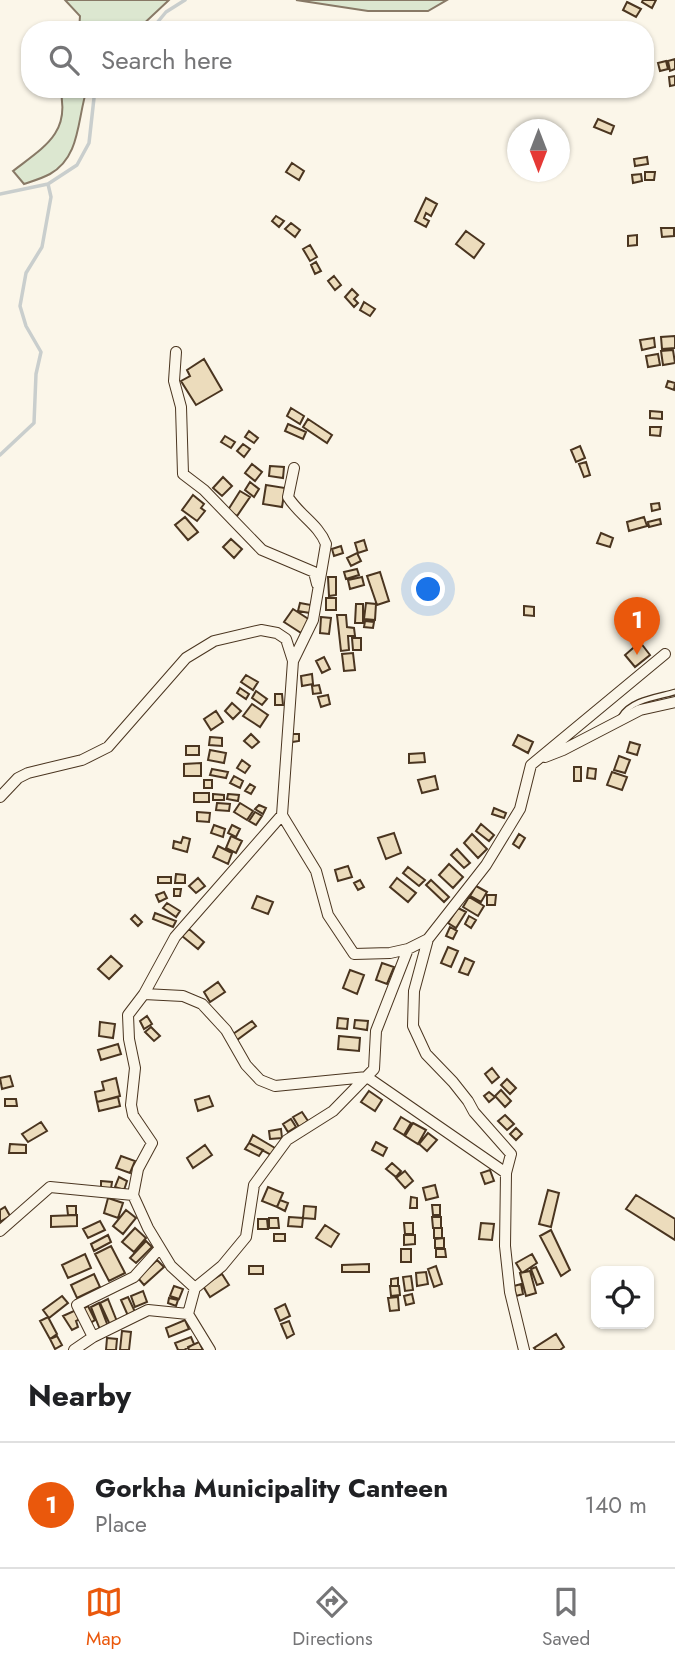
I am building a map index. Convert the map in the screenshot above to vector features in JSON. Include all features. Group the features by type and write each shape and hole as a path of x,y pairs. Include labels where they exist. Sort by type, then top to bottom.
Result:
{"street":[{"path":"176,352 174,381 181,407 183,474 204,491 262,551 314,572 317,584"},
{"path":"293,661 313,620 317,584 323,569 326,544 322,534 295,510 288,497 294,468"},
{"path":"0,797 18,778 28,773 82,760 108,747 186,658 214,641 261,631 277,633 286,639 293,661 282,814 316,871 328,915 354,954 390,953 408,949 428,939"},
{"path":"524,1350 510,1292 505,1246 506,1173 511,1154 426,1054 413,1026 414,991 428,939 486,865 520,809 531,765 665,653"},
{"path":"538,759 563,750 640,710 675,702"},
{"path":"195,1288 171,1266 133,1195 138,1169 152,1143 133,1115 131,1105 135,1068 129,1039 128,1015 144,994 175,937 282,814"},
{"path":"210,1350 188,1314 195,1288 222,1266 246,1237 254,1185 287,1140 333,1111 374,1069 376,1031 408,949"},
{"path":"144,994 183,996 202,1004 226,1030 246,1065 260,1080 275,1086 367,1077 506,1173"},
{"path":"0,1231 50,1187 133,1195"},
{"path":"93,1337 77,1305 134,1277 160,1248"},
{"path":"74,1350 93,1337 148,1310 188,1314"}],"lane":[{"path":"619,721 623,712 638,703 675,692"}],"green space":[{"path":"65,0 169,0 147,21 80,21 80,16"},
{"path":"296,0 447,0 428,11 368,11"},
{"path":"61,98 85,98 73,147 60,167 24,184 13,171 52,138 62,117"}],"building":[{"path":"656,0 652,8 642,2"},
{"path":"627,2 641,9 636,17 623,10"},
{"path":"675,59 675,69 670,71 668,61"},
{"path":"666,61 668,69 660,71 658,63"},
{"path":"675,76 675,85 670,86 669,77"},
{"path":"598,119 614,126 611,134 594,127"},
{"path":"647,157 648,164 635,166 634,159"},
{"path":"292,163 304,171 299,180 286,172"},
{"path":"645,172 655,172 654,180 645,180"},
{"path":"641,174 642,181 633,183 632,175"},
{"path":"426,198 437,204 431,216 426,213 424,218 429,221 426,227 415,221"},
{"path":"276,216 284,221 279,227 272,221"},
{"path":"291,223 300,230 295,237 285,229"},
{"path":"661,228 674,228 674,236 662,237"},
{"path":"466,231 484,244 474,258 456,244"},
{"path":"637,235 637,245 628,246 628,236"},
{"path":"310,245 317,257 310,261 303,249"},
{"path":"316,262 321,271 315,274 311,265"},
{"path":"334,276 341,285 335,290 328,281"},
{"path":"352,289 358,295 354,299 358,303 354,307 345,297"},
{"path":"364,302 375,309 370,316 360,310"},
{"path":"675,336 675,348 662,349 661,337"},
{"path":"654,338 655,347 642,350 640,340"},
{"path":"673,350 675,363 663,365 661,351"},
{"path":"658,354 660,365 648,367 646,356"},
{"path":"204,359 222,390 196,405 181,381 190,376 187,370"},
{"path":"668,381 675,383 674,390 666,387"},
{"path":"291,408 304,416 300,424 287,416"},
{"path":"650,411 662,412 662,419 650,418"},
{"path":"308,419 332,435 327,443 303,427"},
{"path":"288,424 306,432 303,439 285,431"},
{"path":"650,427 661,427 660,436 650,435"},
{"path":"249,431 258,438 254,443 245,437"},
{"path":"225,436 235,442 231,448 221,442"},
{"path":"243,444 250,449 244,457 237,451"},
{"path":"580,446 585,458 576,462 571,450"},
{"path":"586,462 590,475 584,477 579,464"},
{"path":"252,464 262,472 255,481 245,473"},
{"path":"270,466 284,467 283,478 269,476"},
{"path":"223,477 232,486 222,496 213,488"},
{"path":"250,482 259,489 254,497 245,490"},
{"path":"266,485 285,488 282,507 263,504"},
{"path":"240,491 250,497 237,516 228,510"},
{"path":"193,495 204,504 201,508 205,511 197,521 182,510"},
{"path":"659,503 660,509 652,511 651,504"},
{"path":"185,517 198,532 188,540 175,525"},
{"path":"644,517 647,526 629,531 627,522"},
{"path":"660,519 661,524 649,527 648,522"},
{"path":"601,533 613,538 610,547 597,543"},
{"path":"231,539 242,549 234,558 223,547"},
{"path":"364,540 367,550 358,553 355,543"},
{"path":"341,546 343,553 334,556 332,549"},
{"path":"357,553 361,561 351,566 347,558"},
{"path":"357,569 359,575 346,579 344,572"},
{"path":"380,572 389,601 377,605 367,576"},
{"path":"328,577 336,577 336,595 329,596"},
{"path":"362,577 364,585 350,589 348,580"},
{"path":"326,598 336,598 336,610 326,610"},
{"path":"300,603 311,605 310,613 298,611"},
{"path":"366,603 376,604 375,620 364,619"},
{"path":"356,604 363,604 363,623 355,623"},
{"path":"524,606 534,607 534,616 524,615"},
{"path":"293,609 310,620 301,633 284,622"},
{"path":"337,615 346,615 347,627 354,628 355,636 348,636 349,650 341,651"},
{"path":"321,617 331,618 329,634 320,633"},
{"path":"365,621 374,622 373,628 364,627"},
{"path":"352,638 361,638 361,650 353,650"},
{"path":"640,642 650,655 635,667 625,655"},
{"path":"353,653 355,670 344,671 342,654"},
{"path":"324,657 330,669 322,673 316,661"},
{"path":"312,674 313,684 302,686 301,676"},
{"path":"246,675 258,682 253,690 241,682"},
{"path":"319,685 321,693 313,694 312,686"},
{"path":"240,688 249,694 246,699 237,693"},
{"path":"256,691 267,699 262,705 252,698"},
{"path":"275,694 282,694 283,705 275,705"},
{"path":"328,695 330,704 321,707 318,697"},
{"path":"232,703 241,711 233,719 225,711"},
{"path":"252,704 268,715 260,727 243,716"},
{"path":"216,711 223,722 211,730 204,719"},
{"path":"251,734 259,742 252,748 244,741"},
{"path":"291,734 299,734 299,741 292,742"},
{"path":"518,735 533,742 528,753 513,745"},
{"path":"210,737 222,738 222,746 209,745"},
{"path":"630,742 640,745 637,755 627,752"},
{"path":"186,746 199,746 199,755 186,755"},
{"path":"210,750 226,753 224,763 208,760"},
{"path":"424,753 425,762 409,763 409,754"},
{"path":"619,756 630,760 625,773 614,770"},
{"path":"242,760 250,766 245,773 237,768"},
{"path":"201,763 201,776 184,776 184,764"},
{"path":"574,767 581,767 581,781 574,781"},
{"path":"588,768 596,769 595,779 587,778"},
{"path":"212,769 228,772 226,778 210,775"},
{"path":"612,772 627,777 622,790 607,785"},
{"path":"234,776 243,781 240,788 230,783"},
{"path":"435,776 438,789 422,793 418,780"},
{"path":"204,780 212,780 212,788 204,788"},
{"path":"250,784 255,787 251,794 245,791"},
{"path":"194,793 209,793 209,802 194,802"},
{"path":"213,794 224,795 224,800 213,800"},
{"path":"228,794 239,795 238,801 227,799"},
{"path":"217,803 230,804 229,811 216,810"},
{"path":"240,803 253,811 247,820 234,812"},
{"path":"259,805 266,808 263,814 255,809"},
{"path":"494,808 506,813 504,818 492,814"},
{"path":"197,812 210,813 209,822 197,821"},
{"path":"255,812 262,816 256,825 249,821"},
{"path":"481,824 494,835 489,841 476,831"},
{"path":"214,825 225,829 223,837 211,833"},
{"path":"232,825 240,829 236,837 228,833"},
{"path":"394,833 401,853 386,859 378,838"},
{"path":"472,834 487,849 478,858 464,843"},
{"path":"519,834 525,838 519,848 513,844"},
{"path":"231,836 242,841 236,853 226,848"},
{"path":"183,837 190,839 187,852 173,848 174,841 181,843"},
{"path":"218,846 232,853 228,864 213,857"},
{"path":"457,849 470,863 464,868 451,855"},
{"path":"449,864 463,877 453,888 439,875"},
{"path":"348,866 352,877 338,881 335,870"},
{"path":"408,867 425,880 419,886 403,873"},
{"path":"176,874 185,875 185,883 175,883"},
{"path":"158,877 171,877 171,883 158,883"},
{"path":"198,878 205,886 196,893 189,886"},
{"path":"397,878 416,893 408,902 390,887"},
{"path":"360,880 364,887 358,890 354,883"},
{"path":"431,880 449,897 444,902 426,885"},
{"path":"476,886 487,892 481,902 470,896"},
{"path":"174,889 181,889 180,896 174,896"},
{"path":"164,892 167,898 159,902 156,895"},
{"path":"487,895 496,895 495,905 487,905"},
{"path":"257,896 273,902 268,914 252,908"},
{"path":"469,897 484,906 478,916 463,907"},
{"path":"167,903 180,911 176,917 163,908"},
{"path":"458,908 466,912 456,928 448,923"},
{"path":"155,913 176,921 173,927 153,919"},
{"path":"135,915 142,922 138,926 131,919"},
{"path":"469,916 476,920 471,928 465,924"},
{"path":"450,927 457,931 453,939 446,936"},
{"path":"189,929 204,942 198,949 182,936"},
{"path":"448,947 458,951 451,967 441,963"},
{"path":"111,956 122,966 109,979 98,969"},
{"path":"465,958 474,962 468,975 459,972"},
{"path":"382,963 394,967 387,984 376,980"},
{"path":"350,970 364,975 357,994 343,988"},
{"path":"218,982 225,992 210,1002 204,992"},
{"path":"147,1016 152,1024 144,1029 140,1021"},
{"path":"338,1018 348,1019 347,1029 337,1028"},
{"path":"355,1020 368,1021 367,1030 354,1028"},
{"path":"252,1021 256,1026 237,1040 233,1034"},
{"path":"100,1022 115,1024 113,1038 99,1036"},
{"path":"151,1027 160,1036 154,1041 145,1032"},
{"path":"339,1036 360,1038 359,1051 338,1049"},
{"path":"118,1044 121,1054 101,1060 98,1050"},
{"path":"492,1068 499,1077 492,1083 485,1074"},
{"path":"10,1076 13,1086 2,1089 0,1078"},
{"path":"116,1078 120,1096 97,1102 95,1092 104,1090 102,1082"},
{"path":"507,1079 516,1088 510,1094 501,1085"},
{"path":"501,1090 511,1101 505,1107 495,1096"},
{"path":"369,1091 382,1100 375,1111 361,1102"},
{"path":"489,1092 495,1097 489,1102 484,1096"},
{"path":"209,1096 213,1106 198,1111 195,1100"},
{"path":"118,1097 120,1106 99,1111 97,1102"},
{"path":"5,1099 16,1099 17,1106 5,1106"},
{"path":"302,1112 308,1121 299,1127 293,1117"},
{"path":"505,1115 514,1124 507,1130 498,1121"},
{"path":"401,1117 411,1123 404,1135 394,1129"},
{"path":"291,1119 296,1127 288,1132 283,1124"},
{"path":"41,1122 47,1131 28,1142 22,1134"},
{"path":"413,1123 426,1130 418,1144 405,1136"},
{"path":"516,1128 522,1134 516,1140 510,1134"},
{"path":"281,1129 282,1138 270,1139 269,1131"},
{"path":"428,1133 437,1140 427,1151 419,1144"},
{"path":"253,1135 275,1148 271,1155 249,1143"},
{"path":"376,1142 387,1148 383,1156 372,1150"},
{"path":"249,1143 263,1150 259,1156 245,1149"},
{"path":"10,1144 26,1145 26,1153 9,1153"},
{"path":"205,1145 212,1155 193,1168 187,1158"},
{"path":"121,1156 135,1161 130,1173 116,1168"},
{"path":"392,1163 401,1171 396,1177 386,1169"},
{"path":"490,1170 494,1181 485,1184 481,1173"},
{"path":"405,1171 413,1181 405,1188 396,1178"},
{"path":"119,1177 127,1181 124,1190 115,1187"},
{"path":"101,1181 112,1182 111,1189 101,1188"},
{"path":"435,1185 438,1197 426,1200 423,1188"},
{"path":"268,1187 283,1193 277,1207 262,1201"},
{"path":"548,1190 559,1193 551,1227 539,1224"},
{"path":"636,1195 675,1219 675,1240 626,1209"},
{"path":"411,1197 417,1198 417,1208 410,1208"},
{"path":"108,1198 123,1203 118,1218 104,1213"},
{"path":"280,1200 288,1203 285,1211 277,1207"},
{"path":"432,1205 440,1205 440,1215 433,1215"},
{"path":"67,1206 76,1206 76,1215 68,1215"},
{"path":"304,1206 316,1207 315,1219 303,1218"},
{"path":"5,1207 10,1216 0,1222 0,1210"},
{"path":"126,1210 136,1218 123,1234 113,1226"},
{"path":"77,1215 77,1226 51,1227 51,1216"},
{"path":"289,1217 303,1218 302,1227 288,1226"},
{"path":"432,1217 441,1217 441,1228 433,1228"},
{"path":"269,1218 278,1218 279,1228 269,1228"},
{"path":"258,1219 267,1219 268,1229 258,1229"},
{"path":"100,1221 105,1230 88,1238 83,1229"},
{"path":"404,1223 413,1223 413,1234 405,1234"},
{"path":"481,1223 494,1224 492,1240 479,1239"},
{"path":"325,1225 339,1234 331,1247 316,1238"},
{"path":"135,1228 146,1238 134,1252 122,1242"},
{"path":"434,1228 442,1228 442,1238 434,1238"},
{"path":"551,1230 570,1270 561,1276 540,1236"},
{"path":"274,1234 285,1234 285,1241 274,1241"},
{"path":"108,1235 111,1242 94,1251 91,1244"},
{"path":"404,1235 415,1235 415,1244 404,1245"},
{"path":"444,1238 444,1248 435,1248 435,1239"},
{"path":"146,1241 152,1247 136,1263 130,1258"},
{"path":"111,1246 125,1273 109,1281 95,1254"},
{"path":"401,1249 411,1249 411,1262 401,1262"},
{"path":"436,1249 445,1249 446,1257 436,1257"},
{"path":"85,1254 91,1268 68,1278 62,1265"},
{"path":"532,1254 537,1263 522,1273 516,1263"},
{"path":"157,1260 164,1267 144,1285 138,1278"},
{"path":"369,1264 369,1272 342,1272 342,1265"},
{"path":"249,1266 263,1266 263,1274 249,1274"},
{"path":"436,1266 442,1284 434,1287 428,1269"},
{"path":"536,1267 543,1283 537,1285 531,1269"},
{"path":"530,1271 536,1293 526,1296 520,1273"},
{"path":"426,1272 428,1284 417,1286 416,1273"},
{"path":"94,1274 100,1287 77,1298 71,1285"},
{"path":"222,1274 229,1285 210,1297 203,1286"},
{"path":"411,1276 413,1290 405,1291 403,1277"},
{"path":"398,1278 398,1286 391,1286 391,1279"},
{"path":"521,1284 523,1294 516,1296 514,1286"},
{"path":"174,1286 183,1289 179,1299 170,1296"},
{"path":"390,1286 399,1286 400,1295 391,1296"},
{"path":"143,1291 147,1302 135,1307 131,1296"},
{"path":"412,1294 414,1303 406,1305 404,1296"},
{"path":"62,1296 68,1303 49,1318 43,1310"},
{"path":"128,1297 136,1314 129,1318 121,1300"},
{"path":"398,1297 399,1310 390,1311 388,1298"},
{"path":"169,1298 178,1300 176,1306 168,1303"},
{"path":"108,1299 118,1324 111,1327 100,1303"},
{"path":"99,1303 109,1329 101,1332 91,1307"},
{"path":"285,1304 290,1316 280,1321 275,1309"},
{"path":"88,1306 95,1320 90,1323 83,1309"},
{"path":"76,1310 80,1319 76,1321 78,1327 72,1330 63,1316"},
{"path":"48,1317 57,1334 50,1339 40,1321"},
{"path":"185,1320 189,1329 169,1337 166,1328"},
{"path":"289,1321 294,1334 287,1338 281,1324"},
{"path":"122,1331 131,1332 129,1350 120,1350"},
{"path":"556,1334 564,1347 560,1350 534,1348"},
{"path":"57,1336 62,1345 55,1349 50,1339"},
{"path":"191,1337 194,1344 184,1350 178,1350 175,1343"},
{"path":"107,1338 117,1339 116,1350 106,1350"},
{"path":"199,1342 203,1350 189,1350 188,1347"}],"waterway":[{"path":"158,21 166,12 185,0"},
{"path":"0,194 48,184 77,165 89,143 94,98"},
{"path":"0,455 34,423 36,374 41,352 26,326 20,306 26,273 42,247 51,197 48,184"}],"place":[{"name":"Gorkha Municipality Canteen","path":"637,655"}]}
